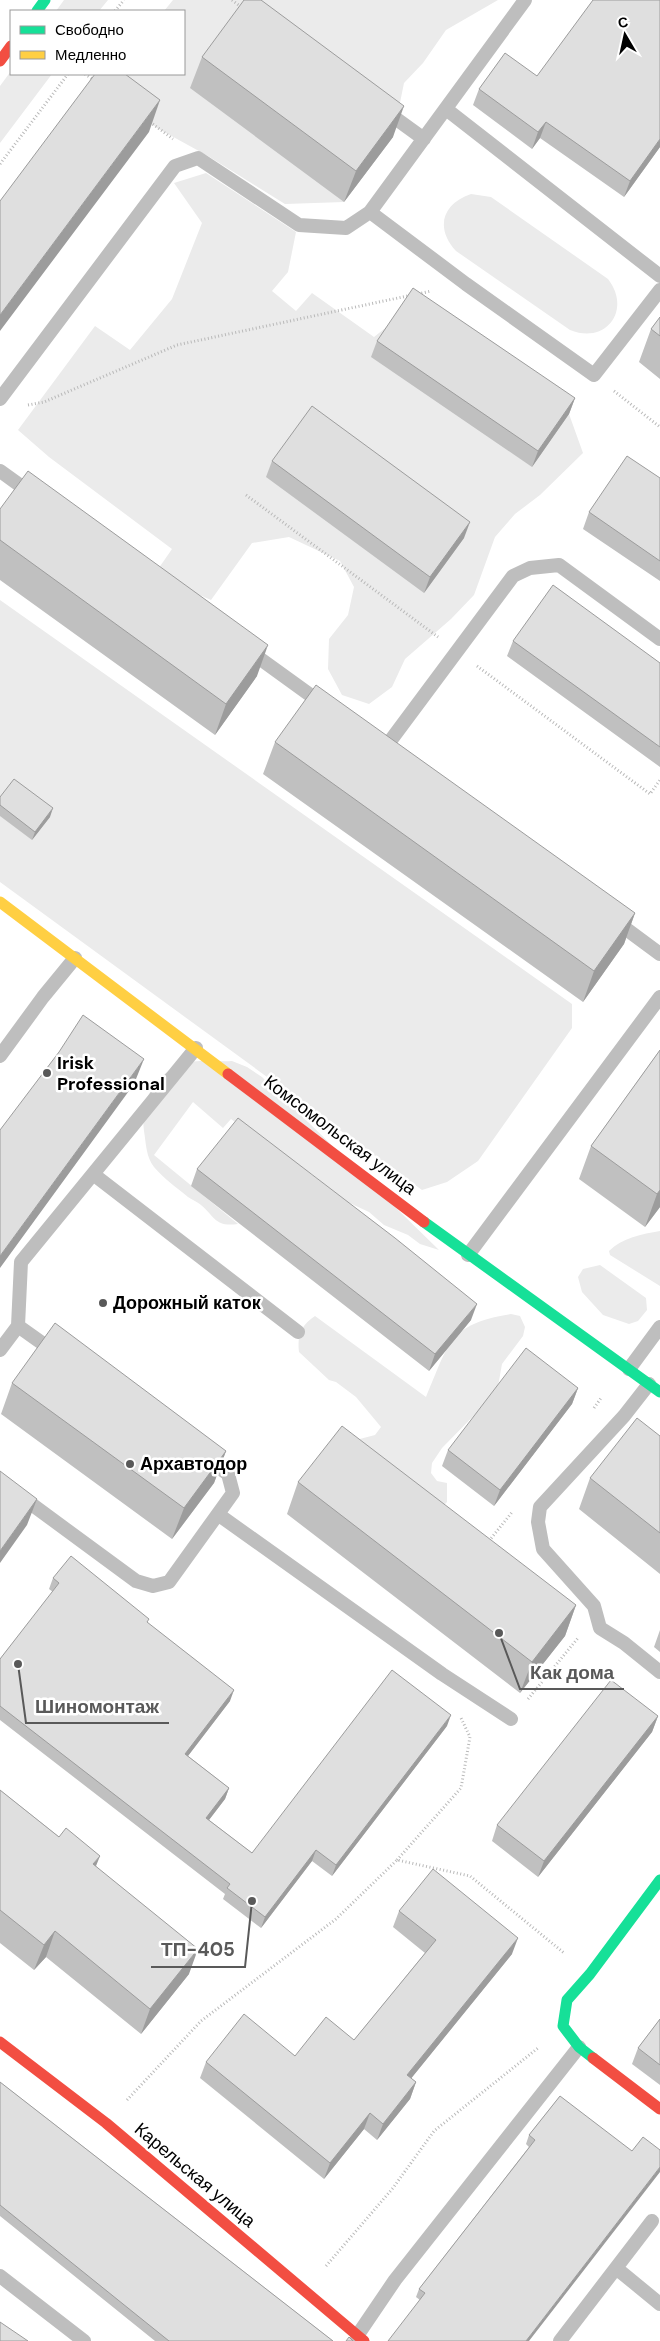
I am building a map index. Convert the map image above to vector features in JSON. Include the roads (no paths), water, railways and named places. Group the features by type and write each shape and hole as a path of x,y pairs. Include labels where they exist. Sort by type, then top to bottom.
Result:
{"street":[{"path":"0,61 10,47"},
{"name":"Комсомольская улица","path":"0,902 468,1255 654,1388"},
{"path":"660,1880 590,1974 567,2000 563,2026 579,2047 660,2109"},
{"name":"Карельская улица","path":"0,2042 106,2123 360,2338"}],"lane":[{"path":"0,400 175,166 198,158 300,224 346,228 370,212 525,0"},
{"path":"369,99 424,139"},
{"path":"446,109 660,276"},
{"path":"370,212 466,284 594,375 660,290"},
{"path":"0,471 40,500"},
{"path":"385,748 513,576 530,568 559,565 660,639"},
{"path":"241,644 337,714"},
{"path":"606,914 660,954"},
{"path":"0,1056 75,958"},
{"path":"468,1255 660,997"},
{"path":"0,1350 18,1326 21,1262 196,1048"},
{"path":"93,1174 298,1332"},
{"path":"18,1326 66,1360"},
{"path":"629,1369 660,1327"},
{"path":"654,1388 624,1416 540,1507 538,1522 543,1549 594,1606 600,1628 624,1643 660,1672"},
{"path":"0,1481 136,1581 153,1586 169,1582 233,1493 232,1483 228,1474 195,1451"},
{"path":"219,1515 442,1674 511,1719"},
{"path":"360,2338 395,2280 579,2047"},
{"path":"560,2341 652,2220"},
{"path":"616,2268 660,2304"},
{"path":"0,2276 84,2341"}],"place":[{"name":"Irisk Professional","path":"47,1073"},
{"name":"Дорожный каток","path":"103,1303"},
{"name":"Архавтодор","path":"130,1464"},
{"name":"Как дома","path":"499,1633"},
{"name":"Шиномонтаж","path":"18,1664"},
{"name":"ТП-405","path":"252,1901"}]}
